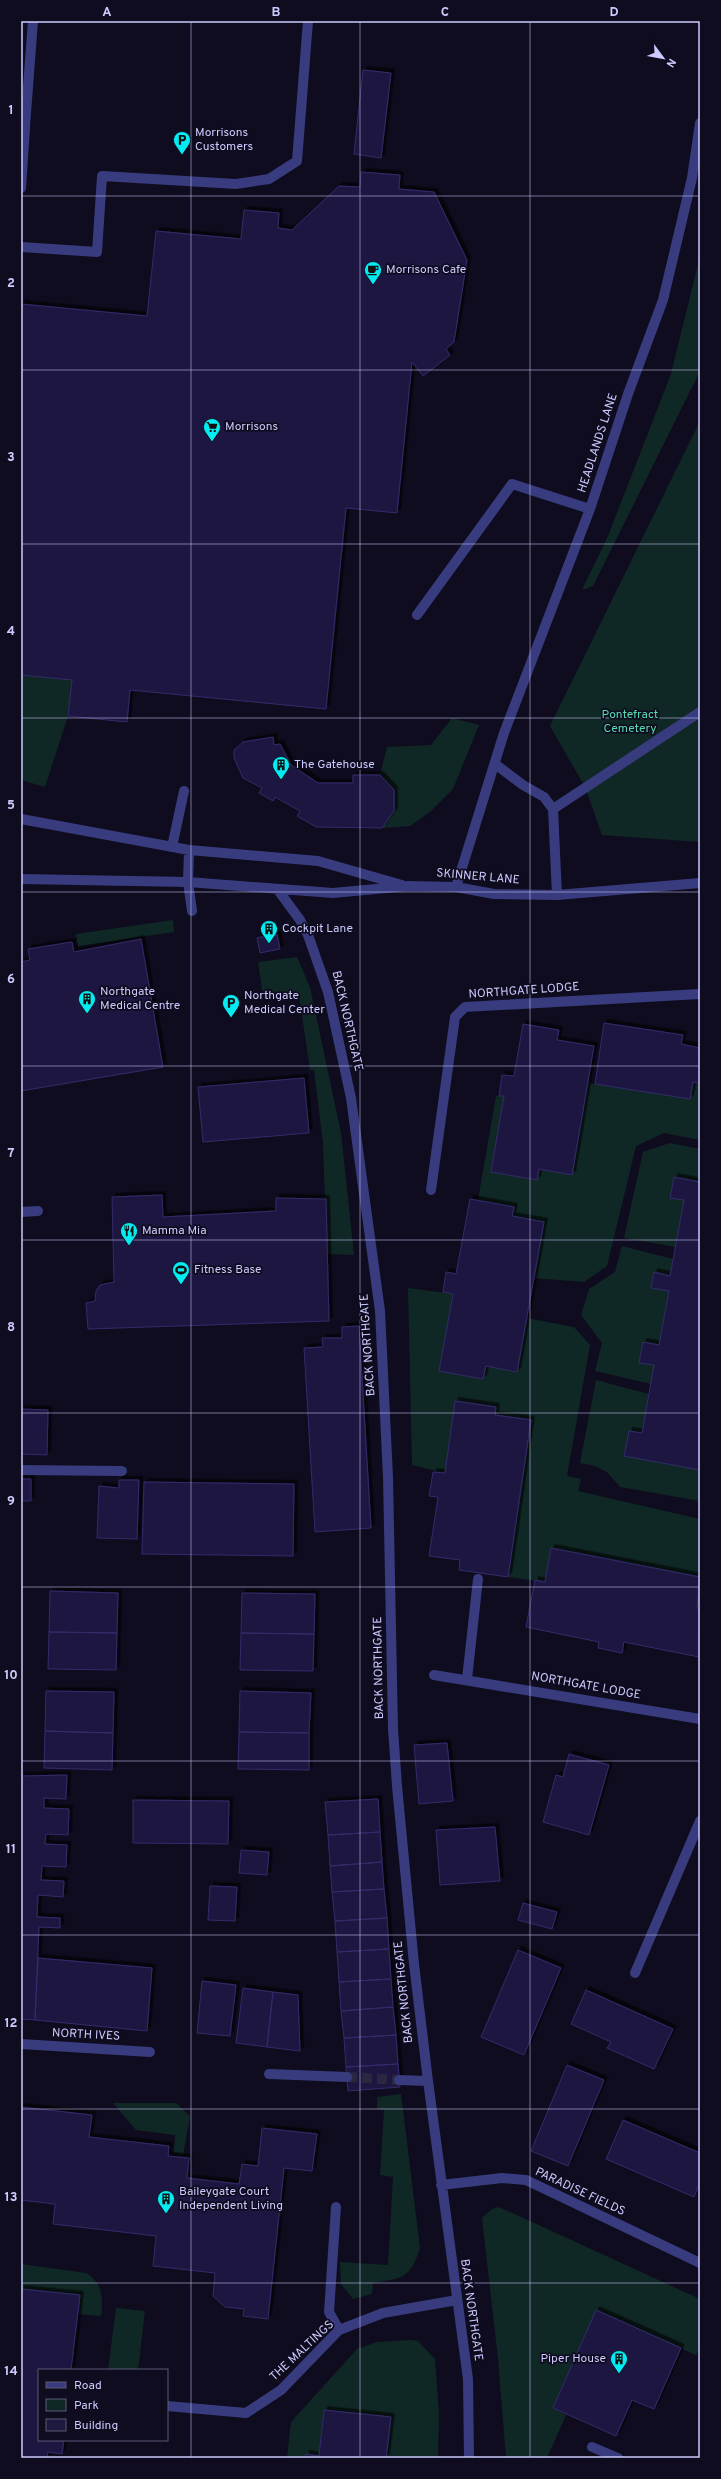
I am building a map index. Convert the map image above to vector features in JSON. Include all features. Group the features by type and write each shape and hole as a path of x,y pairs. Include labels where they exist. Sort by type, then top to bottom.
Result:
{"street":[{"path":"21,188 24,113 33,21"},
{"path":"21,247 97,252 102,176 236,184 269,178 297,161 308,21"},
{"name":"HEADLANDS LANE","path":"456,887 494,764 564,572 590,508 628,394 663,300 692,178 700,123"},
{"path":"417,615 512,484 590,508"},
{"path":"553,809 700,712"},
{"path":"494,764 523,785 544,797 553,809 557,895"},
{"path":"172,847 184,791"},
{"path":"21,819 189,850 318,861 408,886"},
{"path":"189,850 188,882 192,911"},
{"path":"21,879 188,882 278,890"},
{"name":"SKINNER LANE","path":"278,890 333,893 408,886 456,887 494,894 557,895 700,883"},
{"name":"BACK NORTHGATE","path":"278,890 300,920 308,935 328,992 353,1113 380,1311 388,1477 393,1728 410,1932 441,2185 468,2379 469,2458"},
{"name":"NORTHGATE LODGE","path":"431,1190 456,1017 465,1007 700,994"},
{"path":"21,1212 38,1211"},
{"path":"21,1470 122,1471"},
{"path":"467,1679 478,1579"},
{"name":"NORTHGATE LODGE","path":"434,1675 467,1679 700,1719"},
{"path":"636,1973 697,1839 700,1821"},
{"name":"NORTH IVES","path":"21,2044 150,2052"},
{"path":"269,2074 347,2077"},
{"path":"399,2080 428,2081"},
{"name":"PARADISE FIELDS","path":"441,2185 502,2178 526,2180 700,2263"},
{"path":"336,2207 329,2312 339,2330"},
{"name":"THE MALTINGS","path":"168,2406 246,2413 281,2390 339,2330 382,2313 457,2300"},
{"path":"592,2447 618,2458"}],"green space":[{"path":"700,256 700,371 593,586 582,590 608,536 671,374"},
{"name":"Pontefract Cemetery","path":"700,421 700,842 602,835 585,787 550,726"},
{"path":"21,675 72,680 68,716 45,787 21,780"},
{"path":"452,718 479,725 453,789 430,812 410,826 382,828 394,811 394,790 380,775 387,747 431,745"},
{"path":"173,920 174,932 78,946 76,934"},
{"path":"297,957 310,987 341,1133 354,1255 327,1254 323,1143 314,1070 310,1070 299,995 263,996 258,962"},
{"path":"693,1082 700,1083 700,1140 664,1133 636,1146 607,1266 584,1282 533,1278 512,1216 514,1207 478,1200 496,1096 504,1096 491,1172 537,1180 539,1169 572,1175 588,1083 690,1099"},
{"path":"670,1143 700,1149 700,1182 674,1177 684,1200 676,1247 624,1238 643,1152"},
{"path":"622,1246 673,1259 670,1276 654,1273 651,1288 669,1291 659,1345 639,1363 654,1365 651,1384 595,1371 602,1343 581,1315 589,1289 615,1272"},
{"path":"408,1288 453,1294 439,1371 483,1379 486,1366 516,1372 526,1318 574,1327 590,1345 567,1476 581,1479 578,1491 700,1519 700,1577 552,1548 545,1582 508,1577 531,1420 495,1415 496,1407 455,1401 445,1473 412,1465"},
{"path":"596,1380 649,1394 642,1433 629,1431 624,1456 700,1470 700,1501 620,1487 607,1472 595,1466 580,1463"},
{"path":"401,2094 420,2248 413,2265 404,2275 392,2280 373,2283 372,2294 353,2299 341,2284 340,2262 388,2265 393,2177 380,2175 384,2110 377,2109 377,2097"},
{"path":"113,2103 176,2103 190,2116 183,2155 174,2152 175,2135 136,2130"},
{"path":"499,2207 700,2299 700,2347 696,2355 596,2310 553,2408 566,2415 547,2458 506,2458 498,2359 482,2218 492,2209"},
{"path":"21,2264 86,2273 96,2281 99,2286 102,2297 101,2316 78,2314 79,2295 21,2289"},
{"path":"116,2308 145,2311 138,2369 108,2369"},
{"path":"418,2341 435,2359 439,2413 438,2458 386,2458 391,2417 324,2410 319,2456 307,2454 306,2458 287,2457 291,2422 357,2349 377,2342"}],"building":[{"path":"363,70 391,73 381,158 354,154"},
{"name":"Morrisons","path":"361,172 400,175 399,189 434,192 467,260 454,342 446,349 450,355 423,376 412,362 397,513 346,508 326,709 130,690 127,722 68,716 72,680 21,675 21,304 147,316 156,231 241,239 244,210 279,213 278,228 292,230 339,186 360,187"},
{"name":"The Gatehouse","path":"273,737 274,745 280,744 291,765 318,783 353,783 353,775 380,775 394,790 394,811 382,828 316,827 297,816 300,811 275,797 273,801 259,793 262,788 243,778 234,758 234,750 243,742"},
{"name":"Cockpit Lane","path":"277,934 280,949 260,953 257,938"},
{"name":"Northgate Medical Centre","path":"141,939 163,1067 21,1091 21,962 30,960 28,949 72,942 74,952"},
{"path":"604,1023 683,1035 681,1044 700,1048 700,1083 693,1082 690,1099 595,1084"},
{"path":"523,1024 559,1030 557,1040 594,1046 572,1175 539,1169 537,1180 491,1172 504,1096 499,1096 502,1075 514,1076"},
{"path":"304,1078 309,1133 203,1142 198,1087"},
{"path":"674,1177 700,1182 700,1470 624,1456 629,1431 642,1433 654,1365 639,1363 643,1342 659,1345 669,1291 651,1288 654,1272 670,1276 684,1200 670,1198"},
{"path":"162,1195 163,1217 276,1211 276,1198 326,1199 329,1321 88,1329 86,1303 95,1301 96,1291 100,1285 114,1282 112,1197"},
{"path":"470,1199 514,1207 512,1216 544,1222 517,1372 486,1366 483,1379 439,1371 453,1294 443,1292 446,1272 456,1274"},
{"path":"359,1326 371,1528 315,1532 304,1348 323,1347 322,1338 342,1338 342,1327"},
{"path":"455,1401 496,1407 495,1415 531,1420 508,1577 459,1570 460,1560 429,1556 438,1497 429,1496 433,1472 445,1473"},
{"path":"21,1409 48,1410 47,1455 21,1454"},
{"path":"21,1479 31,1479 31,1501 21,1501"},
{"path":"119,1480 139,1480 137,1539 97,1538 99,1486 119,1488"},
{"path":"144,1482 294,1484 293,1556 142,1554"},
{"path":"551,1548 700,1577 697,1608 700,1609 699,1657 624,1642 622,1653 598,1648 599,1642 526,1627 535,1580 545,1582"},
{"path":"50,1591 118,1593 117,1633 49,1632"},
{"path":"242,1593 315,1594 314,1634 241,1633"},
{"path":"49,1632 117,1633 116,1670 48,1669"},
{"path":"241,1633 314,1634 313,1671 240,1670"},
{"path":"46,1691 114,1692 113,1733 45,1731"},
{"path":"240,1691 311,1693 309,1733 239,1732"},
{"path":"45,1731 113,1733 112,1770 44,1768"},
{"path":"239,1732 309,1733 309,1770 238,1769"},
{"path":"447,1743 453,1801 419,1804 414,1745"},
{"path":"569,1754 609,1765 589,1835 543,1822 556,1775 563,1777"},
{"path":"67,1775 66,1799 44,1798 44,1808 69,1809 68,1835 46,1834 45,1844 67,1845 66,1867 42,1866 41,1880 64,1881 63,1897 38,1895 37,1917 60,1918 60,1928 39,1927 35,2020 21,2019 21,1776"},
{"path":"378,1799 380,1832 328,1835 325,1802"},
{"path":"133,1800 229,1801 228,1844 133,1843"},
{"path":"495,1827 500,1881 440,1885 436,1830"},
{"path":"380,1832 382,1862 330,1866 328,1835"},
{"path":"241,1850 269,1852 267,1875 239,1873"},
{"path":"382,1862 384,1889 332,1892 330,1866"},
{"path":"210,1886 237,1887 235,1921 208,1920"},
{"path":"384,1889 387,1918 335,1921 332,1892"},
{"path":"523,1903 557,1912 552,1929 518,1920"},
{"path":"387,1918 389,1949 337,1952 335,1921"},
{"path":"389,1949 391,1979 339,1982 337,1952"},
{"path":"518,1950 561,1968 524,2055 481,2037"},
{"path":"38,1958 152,1968 147,2031 35,2020"},
{"path":"391,1979 393,2007 341,2011 339,1982"},
{"path":"202,1981 236,1985 230,2036 197,2033"},
{"path":"243,1988 273,1992 267,2047 236,2043"},
{"path":"586,1990 673,2029 654,2069 607,2048 611,2042 571,2024"},
{"path":"273,1992 298,1995 300,2051 267,2047"},
{"path":"393,2007 396,2035 344,2038 341,2011"},
{"path":"396,2035 398,2064 346,2067 344,2038"},
{"path":"398,2064 400,2087 348,2091 346,2067"},
{"path":"567,2065 604,2080 568,2166 531,2151"},
{"name":"Baileygate Court Independent Living","path":"21,2107 92,2115 89,2137 169,2146 168,2156 189,2158 187,2178 239,2184 242,2164 258,2166 262,2128 317,2134 312,2171 284,2168 268,2319 243,2316 244,2309 225,2307 213,2296 215,2273 153,2266 156,2236 53,2224 55,2204 21,2200"},
{"path":"623,2120 700,2153 700,2182 694,2197 606,2159"},
{"path":"21,2289 80,2295 71,2369 38,2369 38,2441 64,2441 62,2454 48,2452 47,2458 21,2458"},
{"name":"Piper House","path":"596,2310 681,2348 654,2409 632,2400 616,2436 553,2408"},
{"path":"324,2410 391,2417 386,2458 306,2458 306,2454 319,2456"}],"tunnel":[{"path":"347,2077 399,2080"}],"place":[{"name":"Morrisons Customers","path":"182,155"},
{"name":"Morrisons Cafe","path":"373,285"},
{"name":"Morrisons","path":"212,442"},
{"name":"The Gatehouse","path":"281,780"},
{"name":"Cockpit Lane","path":"269,944"},
{"name":"Northgate Medical Centre","path":"87,1014"},
{"name":"Northgate Medical Center","path":"231,1018"},
{"name":"Mamma Mia","path":"129,1246"},
{"name":"Fitness Base","path":"181,1285"},
{"name":"Baileygate Court Independent Living","path":"166,2214"},
{"name":"Piper House","path":"619,2374"}]}
